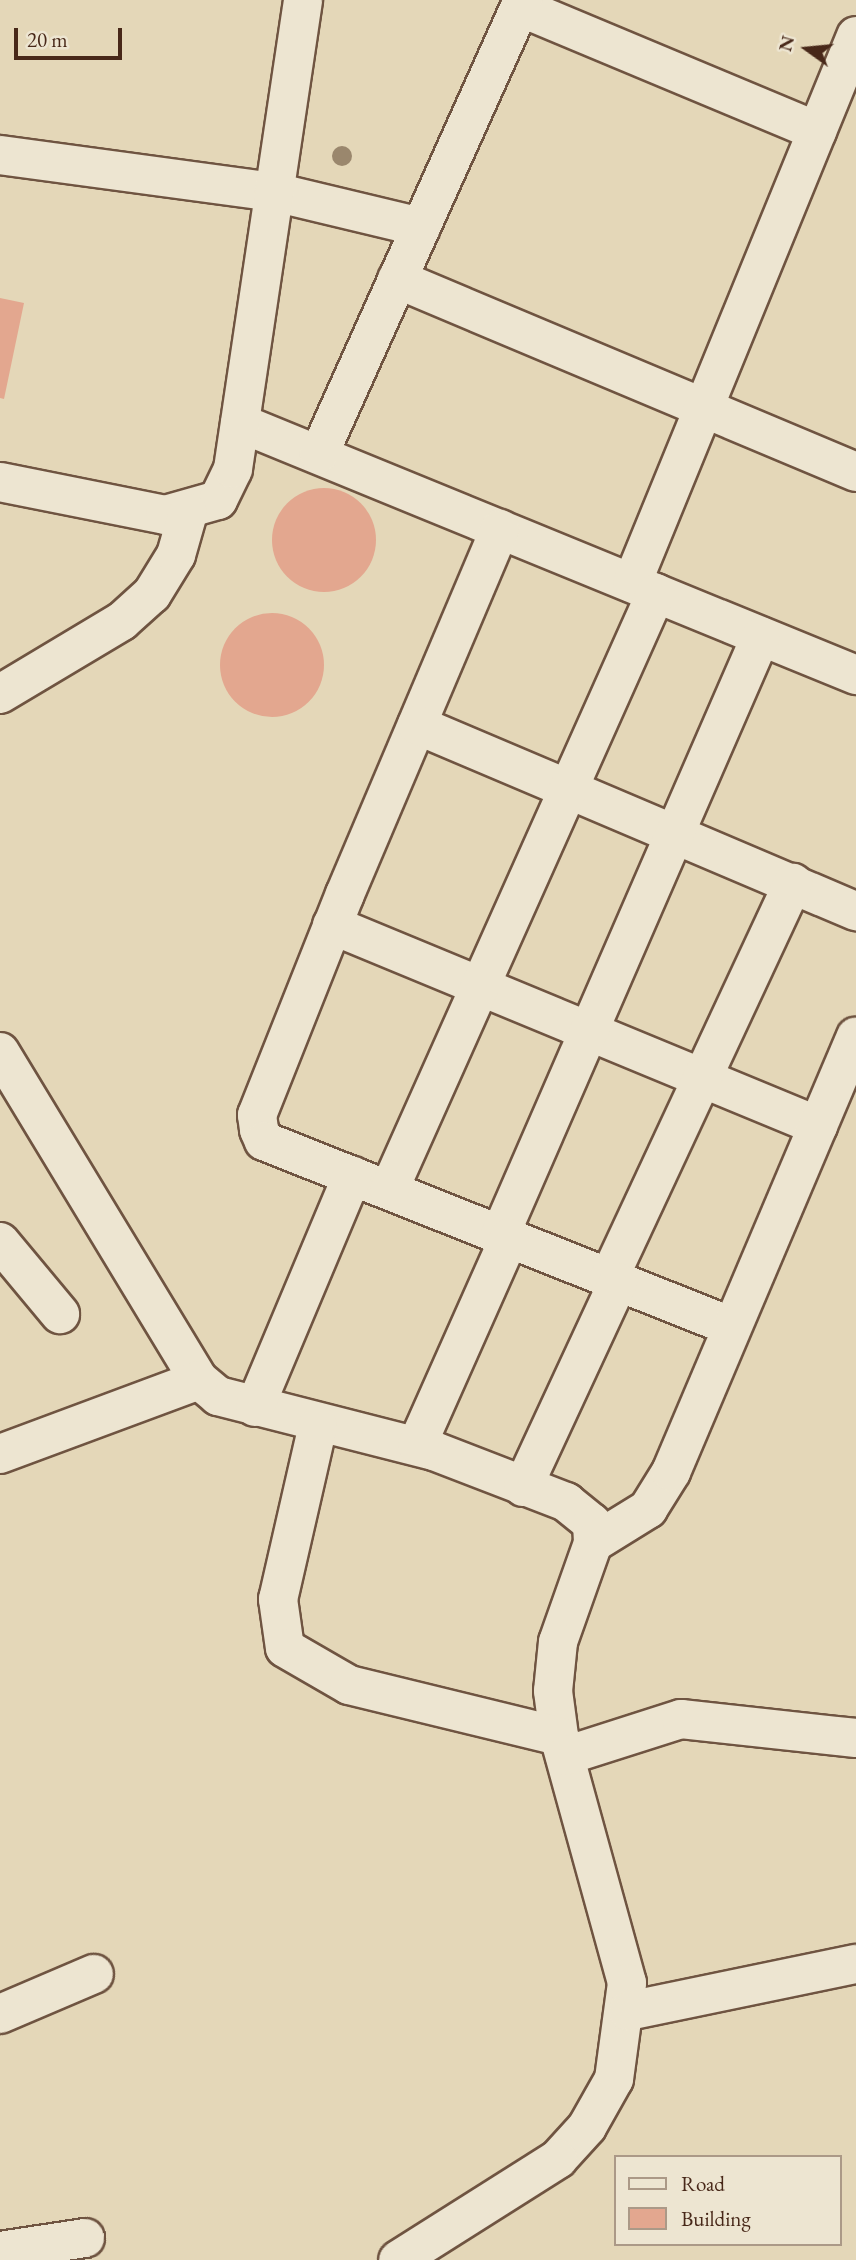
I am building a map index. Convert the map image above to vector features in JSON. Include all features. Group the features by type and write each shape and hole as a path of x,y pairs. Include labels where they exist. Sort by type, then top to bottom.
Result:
{"street":[{"path":"0,482 164,515 188,513 218,500 233,469 303,0"},
{"path":"320,454 522,4 817,131"},
{"path":"389,1190 570,786 644,588 704,405 856,36"},
{"path":"0,155 274,192 421,227"},
{"path":"397,279 704,405 856,472"},
{"path":"240,423 856,675"},
{"path":"0,694 122,621 152,594 176,555 188,513"},
{"path":"500,529 332,925 257,1115 264,1141 730,1326"},
{"path":"417,1445 761,636"},
{"path":"416,725 570,786 856,911"},
{"path":"523,1487 793,883"},
{"path":"332,925 481,983 818,1126"},
{"path":"593,1544 635,1520 659,1494 856,1037"},
{"path":"0,1052 199,1380 218,1396 318,1425 417,1445 580,1510 592,1523 593,1544 558,1642 554,1691 562,1746 627,1983 628,2011 614,2079 587,2127 558,2159 398,2260"},
{"path":"256,1407 352,1176"},
{"path":"0,1242 60,1314"},
{"path":"0,1454 199,1380"},
{"path":"318,1425 278,1600 285,1648 349,1685 562,1746 681,1719 856,1738"},
{"path":"628,2011 855,1964"},
{"path":"0,2014 93,1974"},
{"path":"0,2251 85,2238"}],"building":[{"path":"0,298 24,303 4,399 0,398"},
{"path":"324,488 344,492 361,503 372,520 376,540 372,560 361,577 344,588 324,592 304,588 287,577 276,560 272,540 276,520 287,503 304,492"},
{"path":"272,613 292,617 309,628 320,645 324,665 320,685 309,702 292,713 272,717 252,713 235,702 224,685 220,665 224,645 235,628 252,617"}]}
